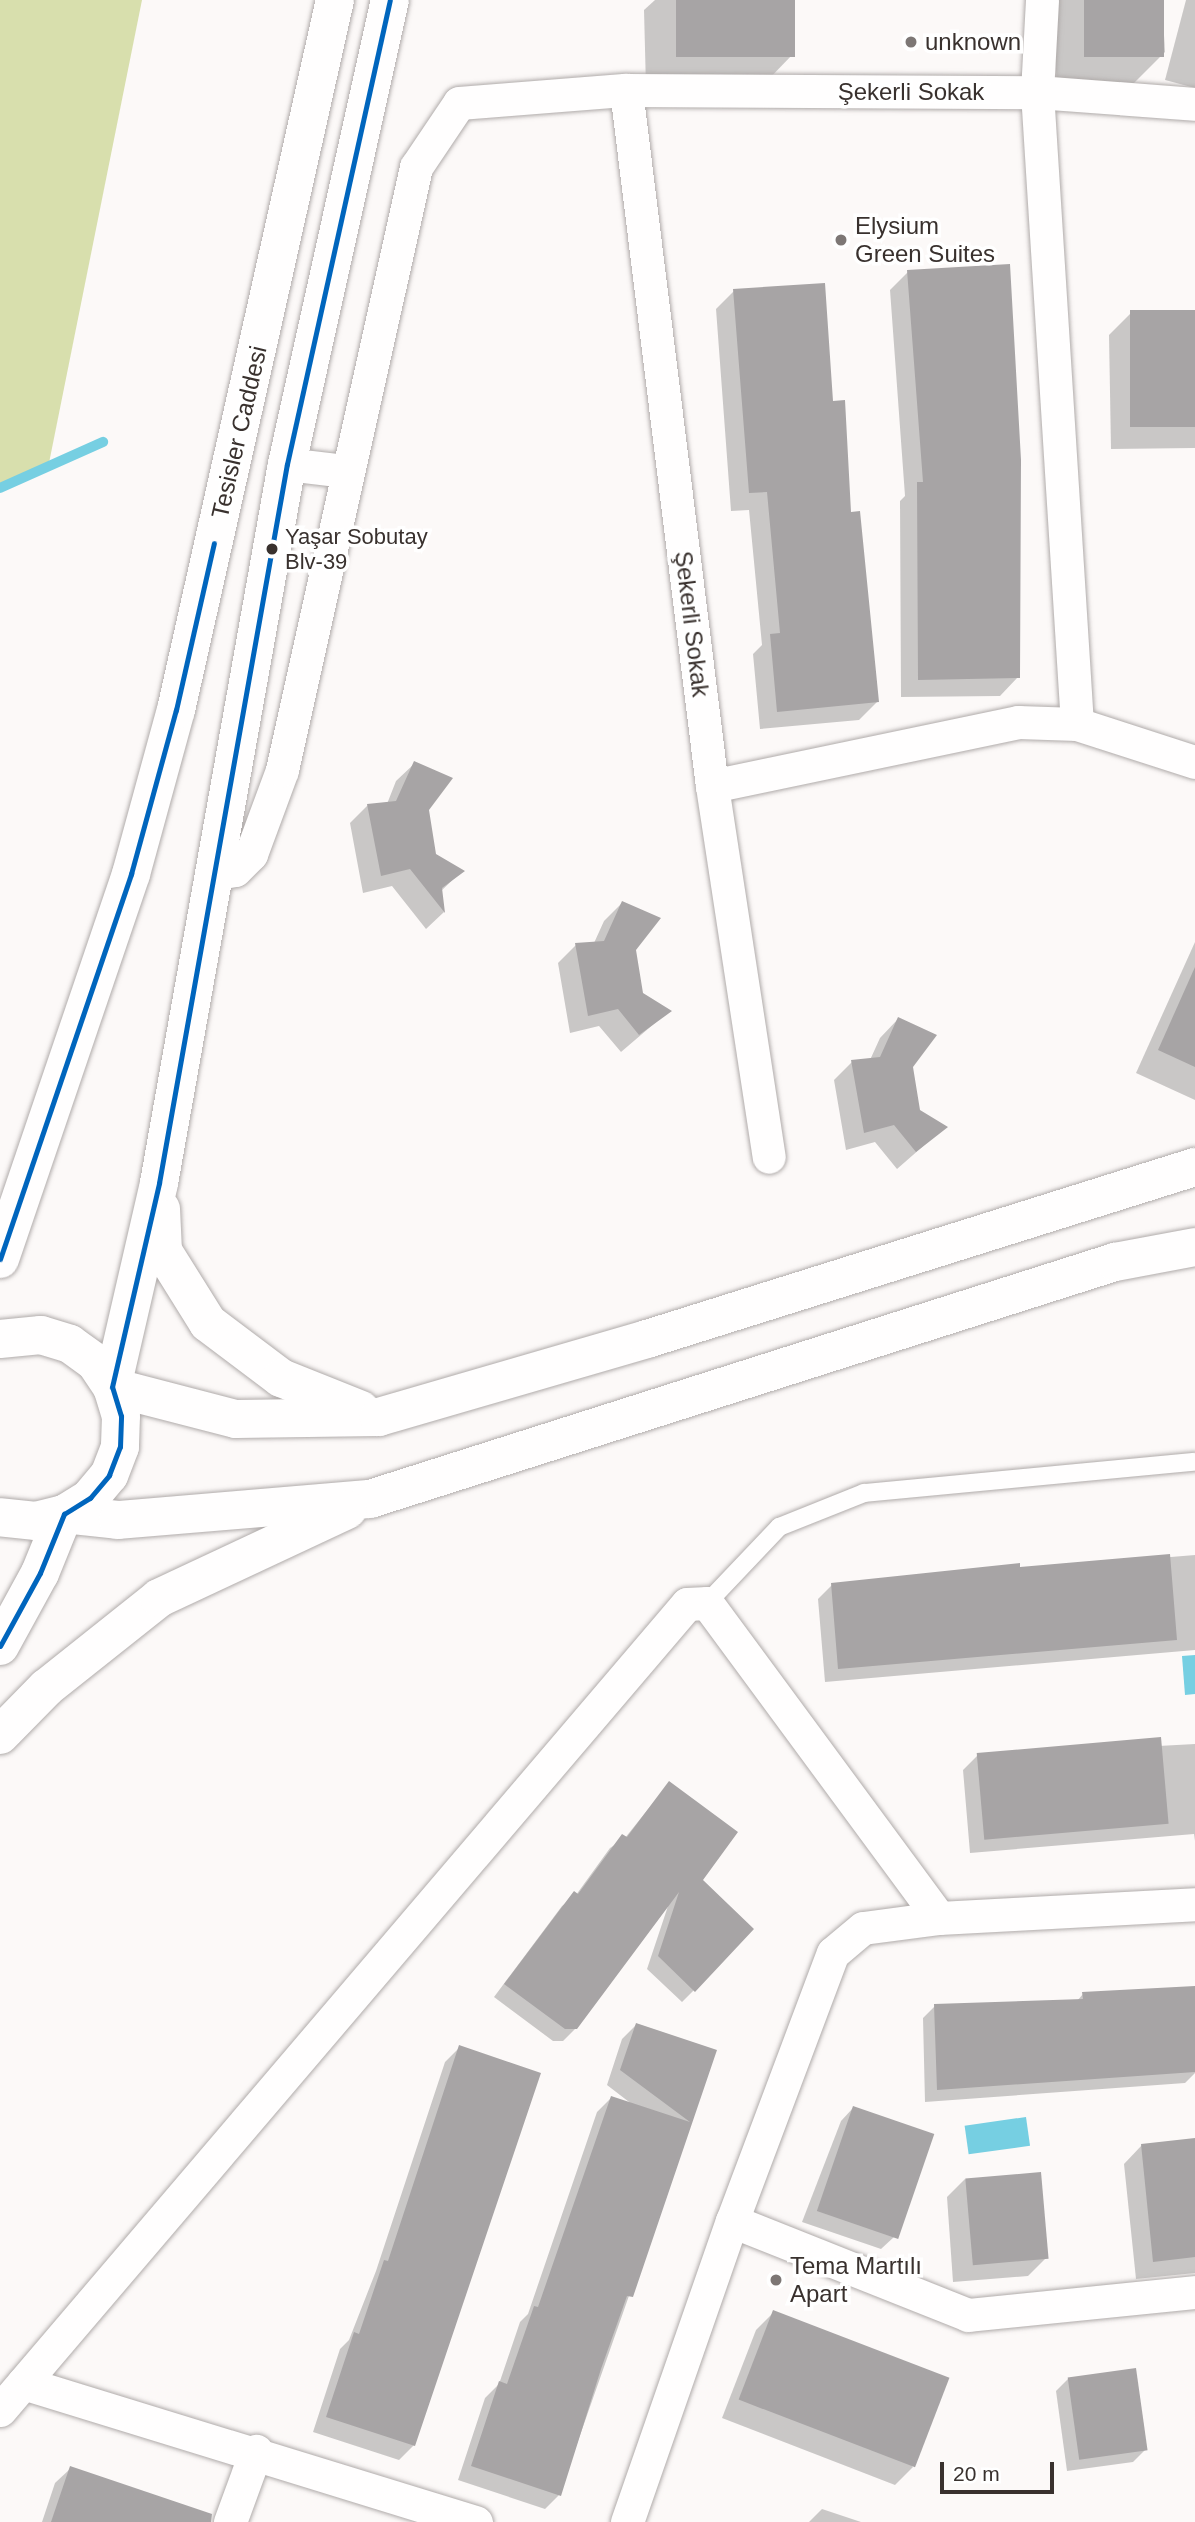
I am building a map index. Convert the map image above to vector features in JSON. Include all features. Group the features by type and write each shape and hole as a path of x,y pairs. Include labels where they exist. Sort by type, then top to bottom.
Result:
{"main road":[{"name":"Tesisler Caddesi","path":"0,1259 127,887 176,710 335,0"},
{"path":"112,1387 159,1183 287,464 390,0"},
{"path":"112,1387 236,1419 379,1417 647,1339 1195,1167"},
{"path":"159,1183 163,1251 208,1323 281,1378 379,1417"},
{"path":"0,1735 46,1688 159,1598 370,1499 1115,1262 1195,1247"},
{"path":"0,1339 41,1335 70,1344 95,1362 112,1387 121,1416 120,1447 109,1475 90,1498 64,1514 36,1521 0,1517"},
{"path":"64,1514 118,1520 370,1499"},
{"path":"0,1646 40,1573 64,1514"}],"street":[{"path":"1042,0 1037,92 1077,724"},
{"name":"Şekerli Sokak","path":"626,90 712,786 769,1157"},
{"name":"Şekerli Sokak","path":"212,874 235,870 251,854 282,770 345,471 416,167 459,103 626,90 1037,92 1195,104"},
{"path":"287,464 345,471"},
{"path":"712,786 1018,722 1077,724 1195,762"},
{"path":"0,2410 687,1604 707,1603 939,1918"},
{"path":"627,2522 732,2221 833,1953 863,1928 939,1918 1195,1904"},
{"path":"732,2221 968,2315 1195,2292"},
{"path":"23,2383 256,2451 476,2522"},
{"path":"230,2522 256,2451"}],"lane":[{"path":"707,1603 779,1527 863,1493 1195,1462"}],"green space":[{"path":"0,0 142,0 48,468 0,485"}],"water":[{"path":"1195,1655 1195,1694 1185,1695 1182,1656"},
{"path":"1026,2117 1030,2146 969,2154 965,2126"}],"building":[{"path":"676,0 795,0 795,57 676,57"},
{"path":"1084,0 1164,0 1164,57 1084,57"},
{"path":"1010,264 1021,460 1020,678 918,680 917,482 923,482 907,270"},
{"path":"825,283 833,401 845,400 851,512 860,511 879,702 777,712 770,634 780,633 767,492 749,493 733,289"},
{"path":"1130,310 1195,310 1195,427 1130,427"},
{"path":"414,761 453,778 429,810 436,854 465,871 442,888 445,913 410,869 381,876 367,804 396,801"},
{"path":"622,901 661,918 636,950 643,993 672,1011 639,1035 618,1009 588,1016 575,943 604,941"},
{"path":"1195,967 1195,1067 1158,1050"},
{"path":"898,1017 937,1035 913,1067 920,1110 948,1127 916,1152 894,1125 864,1133 851,1060 880,1057"},
{"path":"1170,1554 1177,1640 838,1669 831,1583 1020,1563 1020,1567"},
{"path":"1161,1737 1169,1824 984,1840 977,1753"},
{"path":"669,1781 738,1832 703,1880 754,1929 695,1992 658,1956 679,1892 577,2029 565,2029 504,1984 574,1891 578,1894 622,1834 627,1837"},
{"path":"1195,1986 1195,2072 937,2090 934,2004 1083,1999 1082,1992"},
{"path":"636,2023 717,2050 633,2297 627,2296 601,2369 561,2496 471,2466 499,2381 507,2384 534,2306 538,2307 611,2096 690,2122 620,2070"},
{"path":"459,2045 541,2073 415,2446 326,2417 354,2332 359,2334 384,2260 388,2261"},
{"path":"853,2106 934,2134 898,2239 817,2211"},
{"path":"1195,2138 1195,2257 1153,2262 1141,2144"},
{"path":"1041,2172 1049,2259 973,2265 965,2179"},
{"path":"773,2310 949,2378 915,2467 739,2400"},
{"path":"1136,2368 1148,2450 1079,2460 1068,2378"},
{"path":"70,2466 212,2514 211,2522 51,2522"}],"waterway":[{"path":"0,488 103,442"}],"transit line":[{"path":"0,1646 40,1573 64,1514 90,1498 109,1475 120,1447 121,1416 112,1387 159,1183 287,464 390,0"},
{"path":"0,1259 131,874 176,710 214,543"}],"place":[{"name":"unknown","path":"911,42"},
{"name":"Elysium Green Suites","path":"841,240"},
{"name":"Yaşar Sobutay Blv-39","path":"272,549"},
{"name":"Tema Martılı Apart","path":"776,2280"}]}
